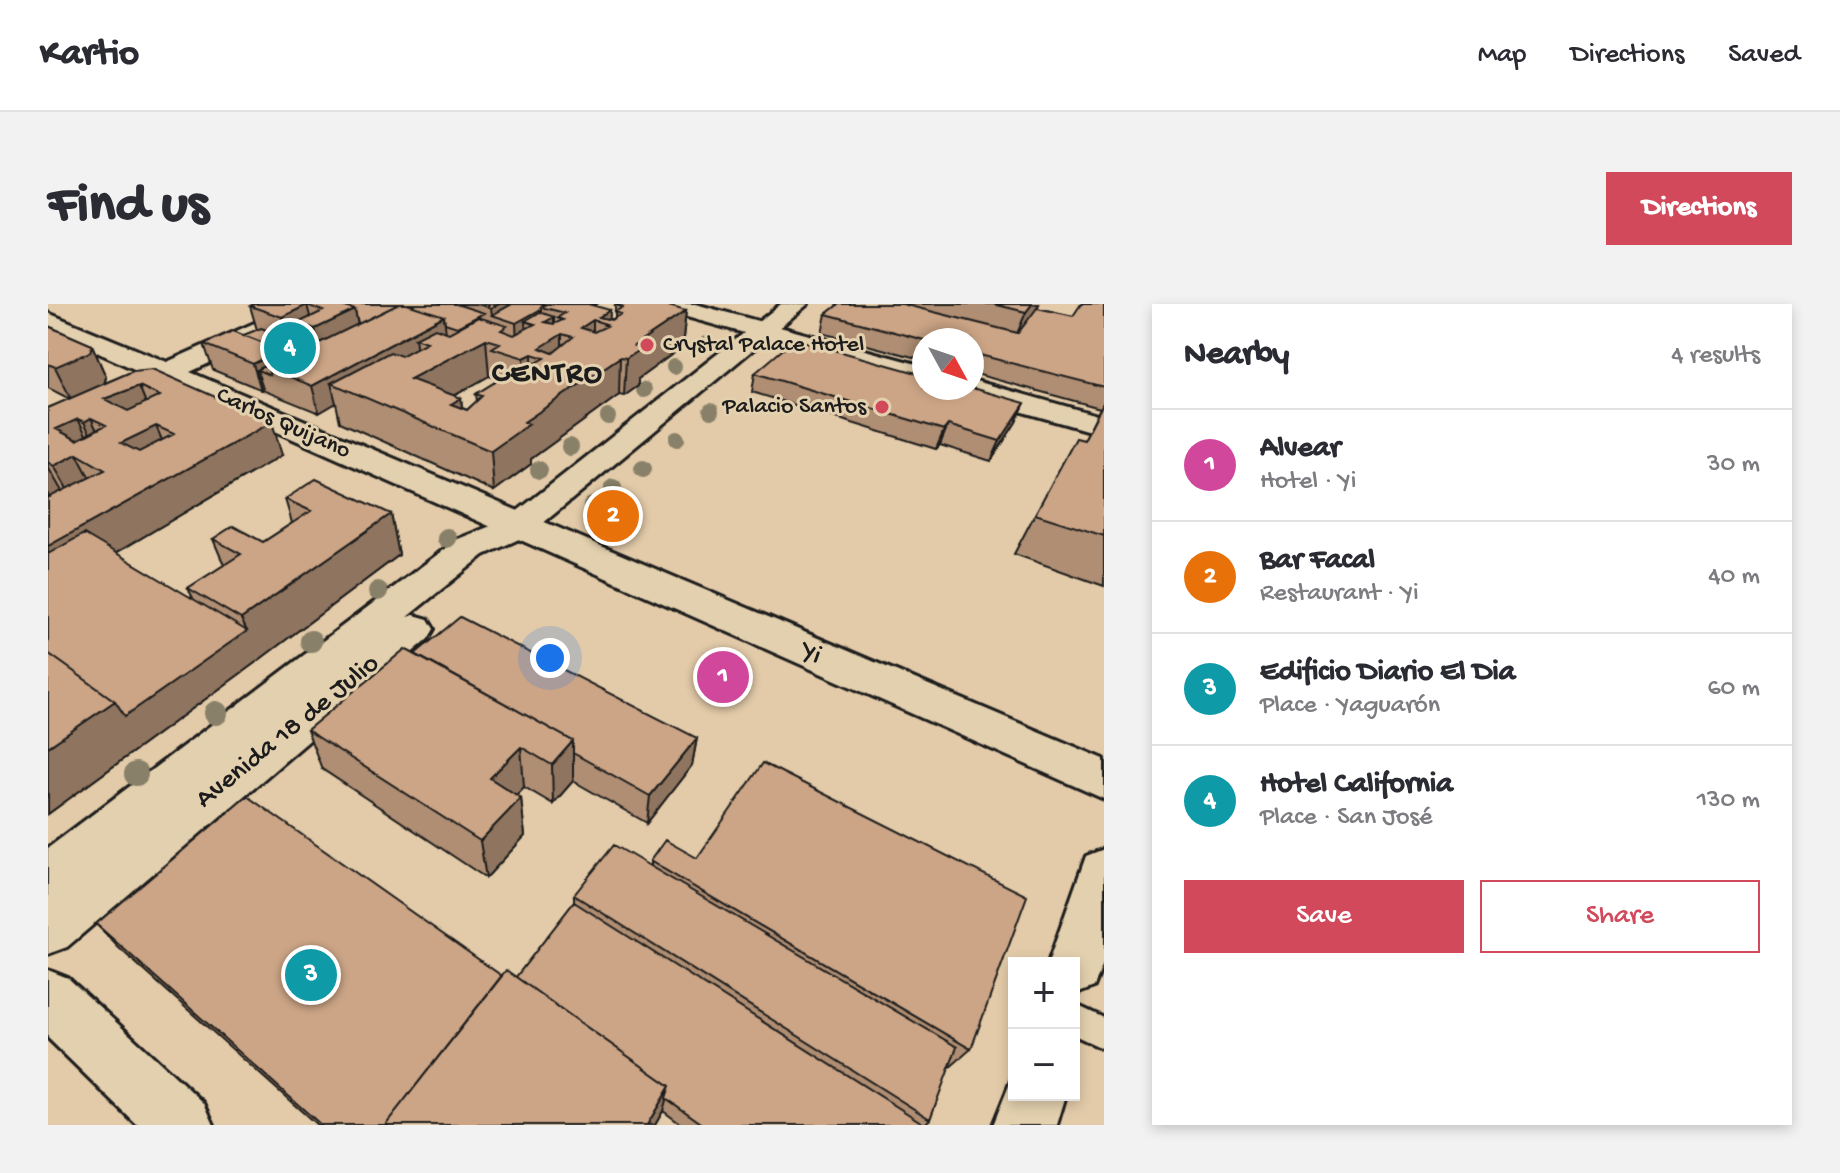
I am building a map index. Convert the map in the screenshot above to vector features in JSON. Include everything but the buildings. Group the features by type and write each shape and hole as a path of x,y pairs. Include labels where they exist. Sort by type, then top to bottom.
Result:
{"street":[{"path":"48,427 317,304"},
{"path":"667,304 912,372"},
{"name":"Avenida 18 de Julio","path":"48,878 471,547 518,527 796,304"},
{"name":"Carlos Quijano","path":"48,321 518,527"},
{"path":"984,392 1104,426"},
{"name":"Avenida 18 de Julio","path":"48,929 498,561 518,527"},
{"name":"Yi","path":"518,527 1104,780"},
{"path":"1077,957 1104,872"},
{"path":"48,998 182,1125"},
{"path":"1025,1125 1033,1101"}],"lane":[{"path":"1080,1022 1104,1034"}],"place":[{"name":"Crystal Palace Hotel","path":"647,345"},
{"name":"Hotel California","path":"290,348"},
{"name":"Palacio Santos","path":"882,407"},
{"name":"Bar Facal","path":"613,516"},
{"name":"Alvear","path":"723,677"},
{"name":"Edificio Diario El Dia","path":"311,975"}],"district":[{"name":"CENTRO","path":"548,375"}]}
